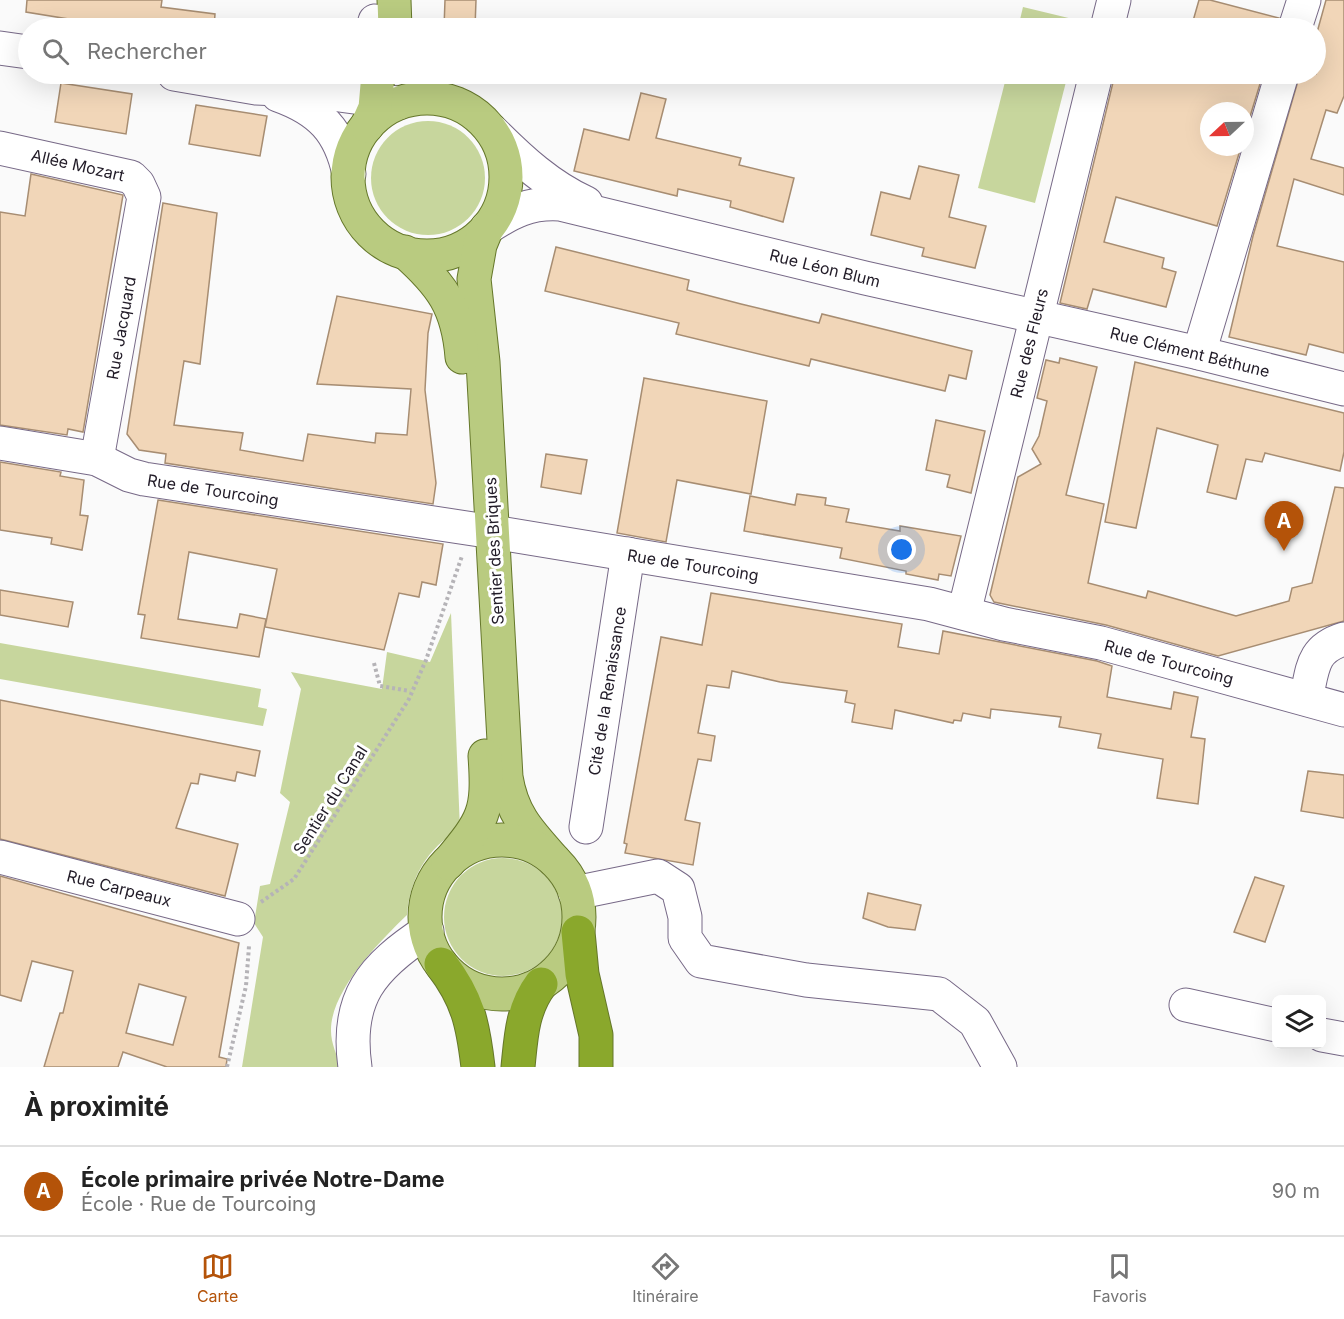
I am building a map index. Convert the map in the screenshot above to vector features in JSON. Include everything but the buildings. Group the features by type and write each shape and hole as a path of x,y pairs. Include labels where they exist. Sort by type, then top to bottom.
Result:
{"highway":[{"path":"578,932 582,974 596,1035 596,1067"},
{"path":"441,964 458,986 467,1005 474,1057"},
{"path":"518,1067 522,1026 528,1006 541,984"}],"main road":[{"path":"421,84 430,93 450,101 473,112 492,131 503,155 506,181 500,206 487,228 467,245 444,254 431,256 405,252 382,241 364,223 352,200 349,174 353,149 380,101 424,98 450,101"},
{"name":"Sentier des Briques","path":"448,863 479,824 488,793 482,531 483,362 474,279 480,245 487,228"},
{"name":"Sentier des Briques","path":"405,252 442,290 456,318 460,334 508,794 521,822 554,860"},
{"path":"493,840 526,844 554,860 567,875 579,906 578,932 572,950 561,967 541,984 518,993 494,994 470,987 441,964 430,943 427,931 429,894 448,863 468,848 493,840"}],"street":[{"path":"1110,18 1114,0"},
{"path":"1298,18 1303,0"},
{"path":"233,84 256,88 302,90 380,101"},
{"path":"302,90 320,84"},
{"name":"Rue des Fleurs","path":"964,614 1094,84"},
{"path":"1199,353 1279,84"},
{"path":"256,88 294,101 320,118 341,146 349,174"},
{"name":"Rue Léon Blum","path":"492,131 548,182 566,194 615,216"},
{"name":"Allée Mozart","path":"0,148 131,177 138,184 144,197"},
{"name":"Rue Jacquard","path":"98,459 144,197"},
{"name":"Rue Léon Blum","path":"487,228 515,211 546,203 615,216 865,278 1036,317"},
{"name":"Rue Clément Béthune","path":"1036,317 1199,353 1344,389"},
{"name":"Rue de Tourcoing","path":"0,444 98,459 129,475 144,479 628,554 929,604 964,614 1101,643 1344,710"},
{"name":"Cité de la Renaissance","path":"586,827 628,554"},
{"path":"1306,699 1314,661 1321,650 1344,639"},
{"name":"Rue Carpeaux","path":"0,857 238,919"},
{"path":"575,893 658,876 678,889 685,917 685,938 701,961 806,980 939,994 975,1022 1000,1067"},
{"path":"355,1067 352,1023 358,1004 384,962 427,931"},
{"path":"1186,1005 1272,1024"},
{"path":"1326,1036 1344,1040"}],"path":[{"name":"Sentier du Canal","path":"238,919 294,879 409,699 410,692 482,531"},
{"path":"374,663 380,686 410,692"},
{"path":"227,1067 246,986 250,937 238,919"}],"green space":[{"path":"1023,7 1069,18 1020,18"},
{"path":"1004,84 1065,84 1035,203 978,188"},
{"path":"428,121 450,125 468,138 481,156 485,178 481,200 468,218 450,231 428,235 406,231 388,218 375,200 371,178 375,156 388,138 406,125"},
{"path":"451,613 460,829 438,845 422,865 412,889 407,915 358,968 339,1000 333,1016 331,1031 333,1045 341,1067 242,1067 263,937 254,923 260,886 270,884 290,802 280,793 301,689 291,672 382,689 387,652 430,662"},
{"path":"0,643 261,689 258,707 267,709 263,726 0,679"},
{"path":"503,858 526,862 545,875 558,894 562,917 558,940 545,959 526,972 503,976 480,972 461,959 448,940 444,917 448,894 461,875 480,862"}],"place":[{"name":"École primaire privée Notre-Dame","path":"1284,551"}]}
